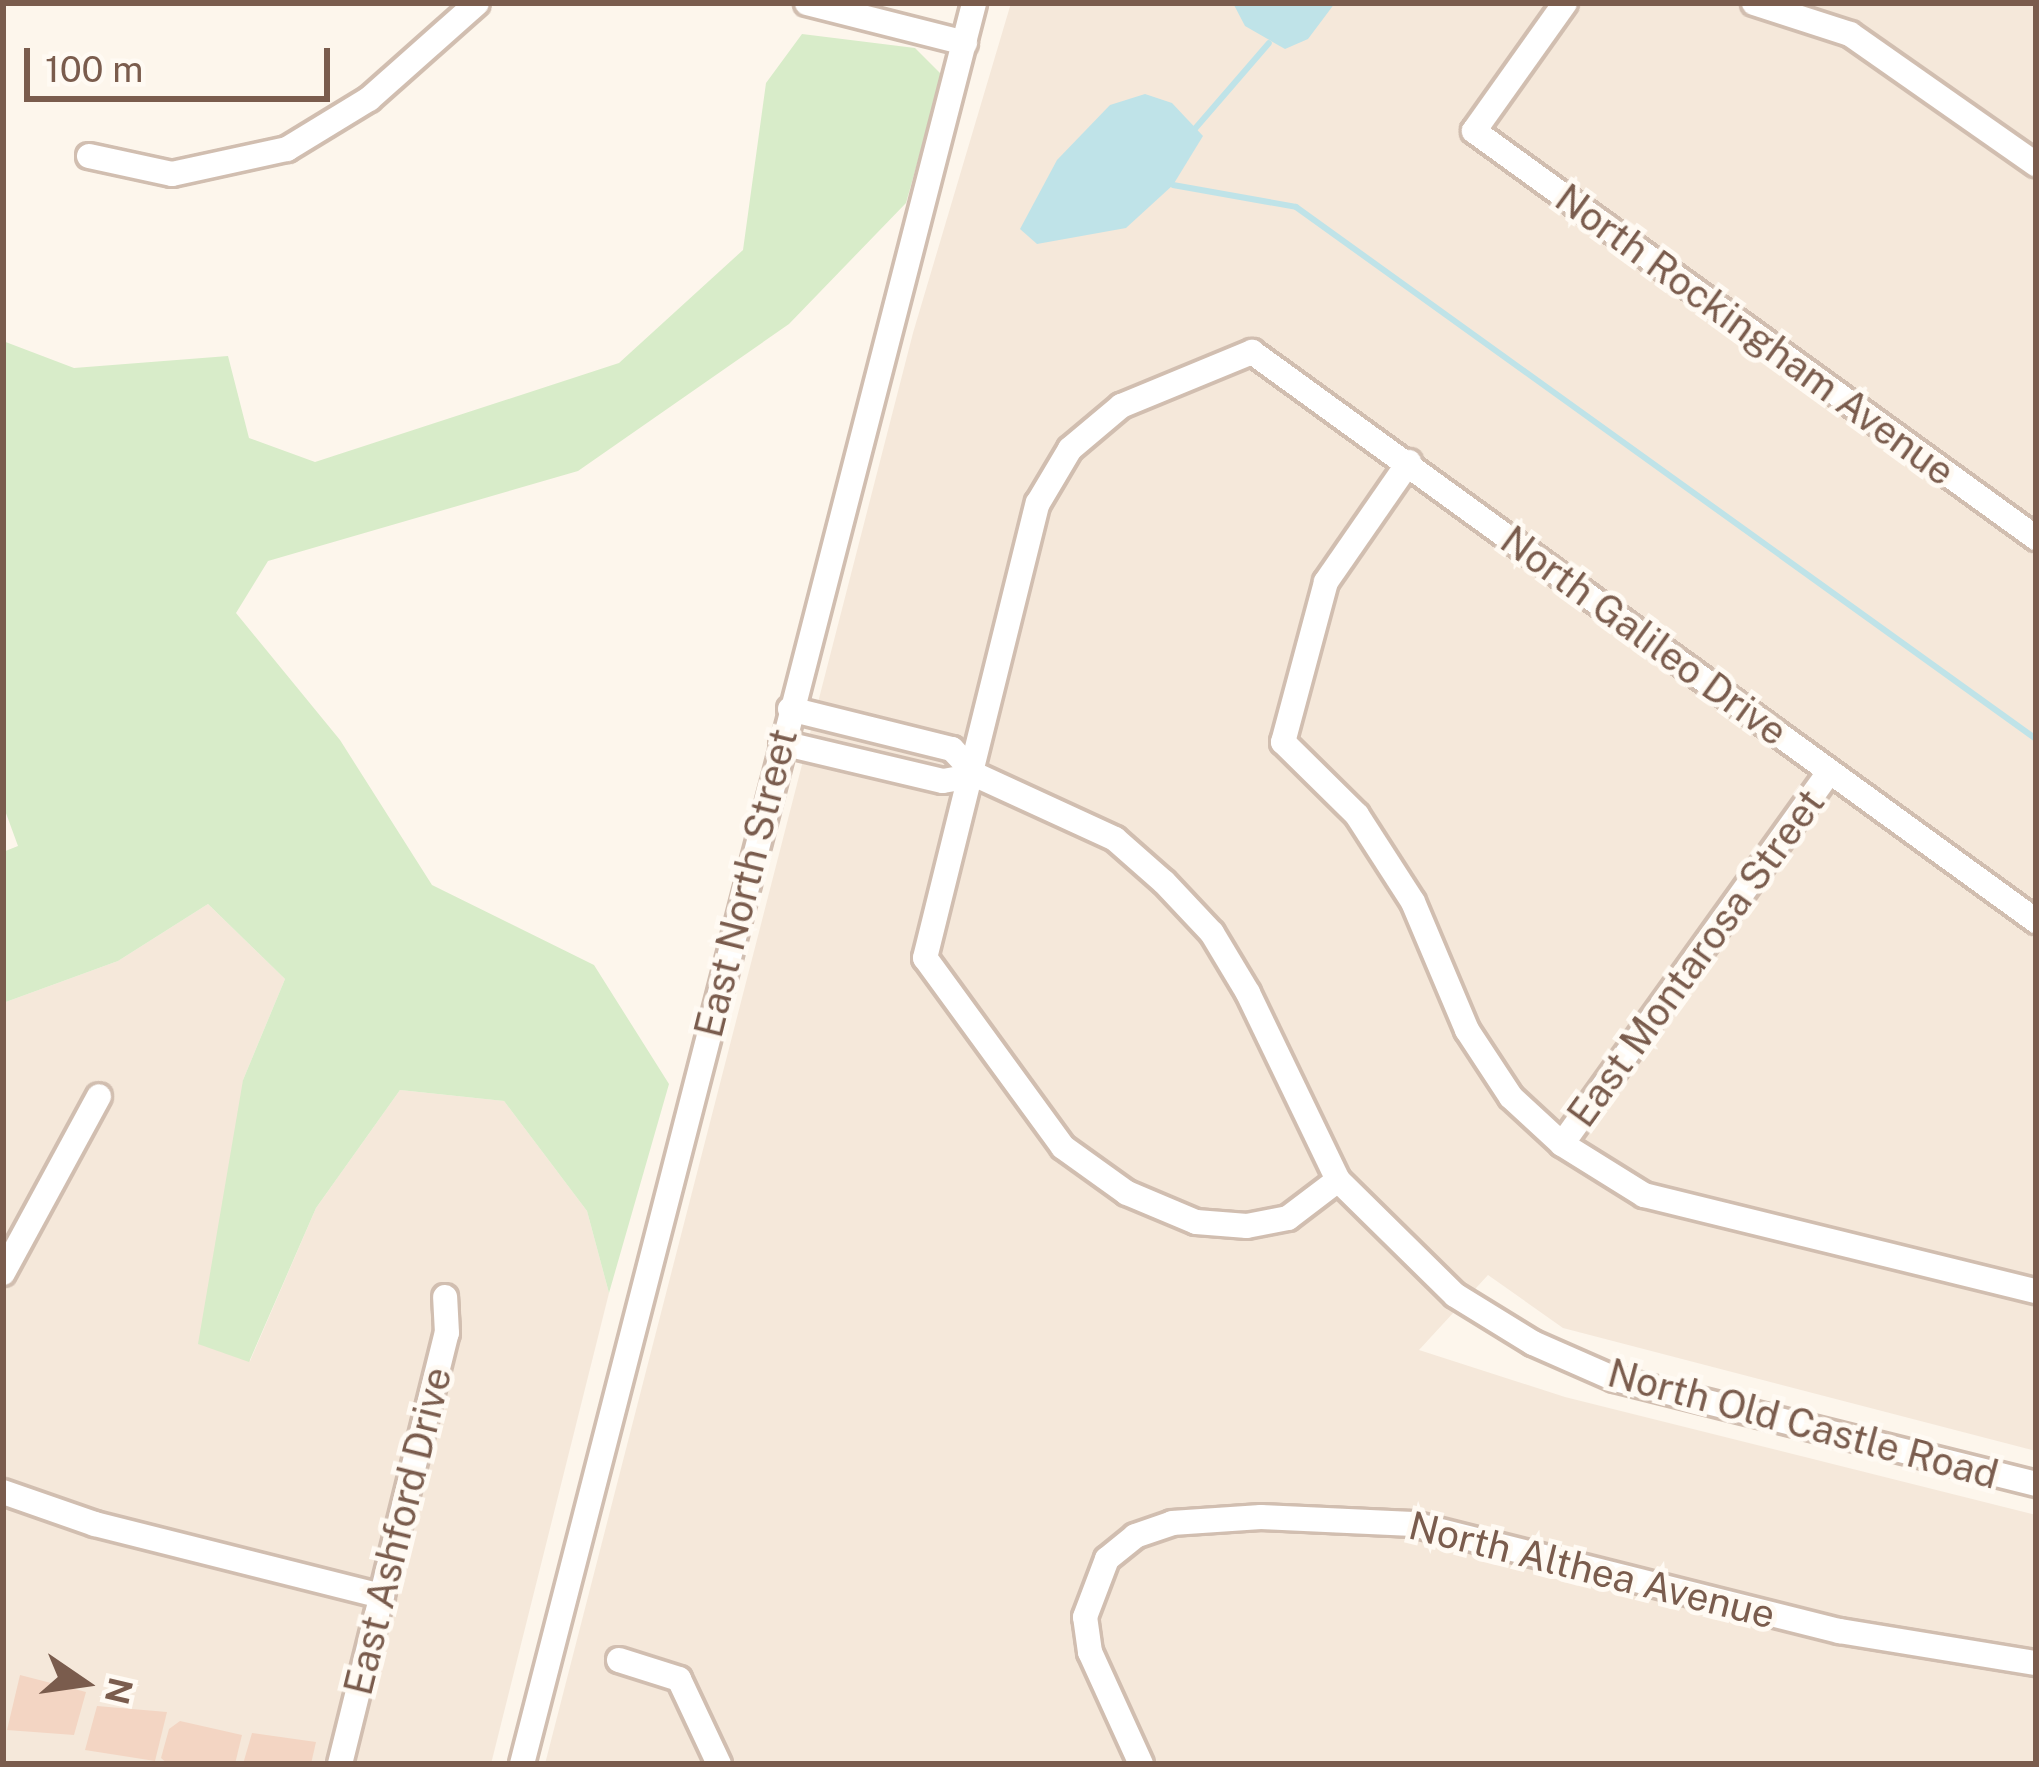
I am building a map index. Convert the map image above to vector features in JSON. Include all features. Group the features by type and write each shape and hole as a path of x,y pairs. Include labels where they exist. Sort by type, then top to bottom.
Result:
{"street":[{"path":"89,156 172,174 287,149 369,99 477,3"},
{"path":"807,3 965,43"},
{"name":"East North Street","path":"522,1764 974,3"},
{"name":"North Rockingham Avenue","path":"1565,3 1474,131 2036,538"},
{"path":"1754,3 1850,34 2036,164"},
{"name":"North Galileo Drive","path":"976,775 1021,559 1038,503 1070,449 1121,406 1252,352 2036,921"},
{"path":"1409,462 1326,582 1283,742 1357,815 1413,902 1467,1030 1510,1097 1562,1144 1644,1196 2036,1291"},
{"path":"790,709 952,748 976,775"},
{"path":"782,743 944,781 976,775"},
{"name":"East Montarosa Street","path":"1562,1144 1829,772"},
{"path":"976,775 926,958 1064,1147 1127,1193 1196,1222 1247,1226 1288,1218 1338,1180"},
{"name":"North Old Castle Road","path":"976,775 1115,839 1212,933 1338,1180 1455,1295 1533,1343 1615,1379 2036,1484"},
{"path":"3,1273 99,1096"},
{"name":"East Ashford Drive","path":"340,1764 447,1333 445,1297"},
{"path":"3,1492 95,1524 382,1596"},
{"name":"North Althea Avenue","path":"1141,1764 1090,1652 1085,1617 1094,1578 1124,1544 1163,1524 1261,1516 1413,1524 1840,1630 2034,1654"},
{"path":"619,1660 679,1679 719,1764"}],"shaded area":[{"path":"1011,3 2036,3 2036,1451 1563,1328 1488,1275 1419,1350 1565,1397 2036,1515 2036,1764 545,1764 913,333"},
{"path":"208,904 285,979 243,1080 250,1361 316,1208 400,1090 504,1101 587,1211 609,1293 491,1764 3,1764 3,1003 118,961"}],"green space":[{"path":"802,34 915,48 942,75 906,203 789,324 578,471 268,561 236,613 340,740 432,885 594,965 669,1084 609,1293 587,1211 504,1101 400,1090 316,1208 249,1362 198,1344 243,1080 285,979 208,904 118,961 3,1003 3,852 18,846 3,805 3,341 74,368 228,356 249,438 315,462 619,363 743,250 766,83"}],"water":[{"path":"1335,3 1308,39 1285,49 1245,26 1234,5"},
{"path":"1145,94 1172,103 1203,136 1173,185 1126,228 1037,244 1020,229 1057,160 1110,105"}],"building":[{"path":"20,1675 86,1692 74,1735 7,1730"},
{"path":"97,1706 167,1712 155,1761 85,1750"},
{"path":"180,1721 242,1735 235,1764 168,1764 161,1758 169,1729"},
{"path":"252,1733 316,1742 311,1764 243,1764"}],"waterway":[{"path":"1193,131 1269,43"},
{"path":"1173,185 1296,207 2036,739"}]}
